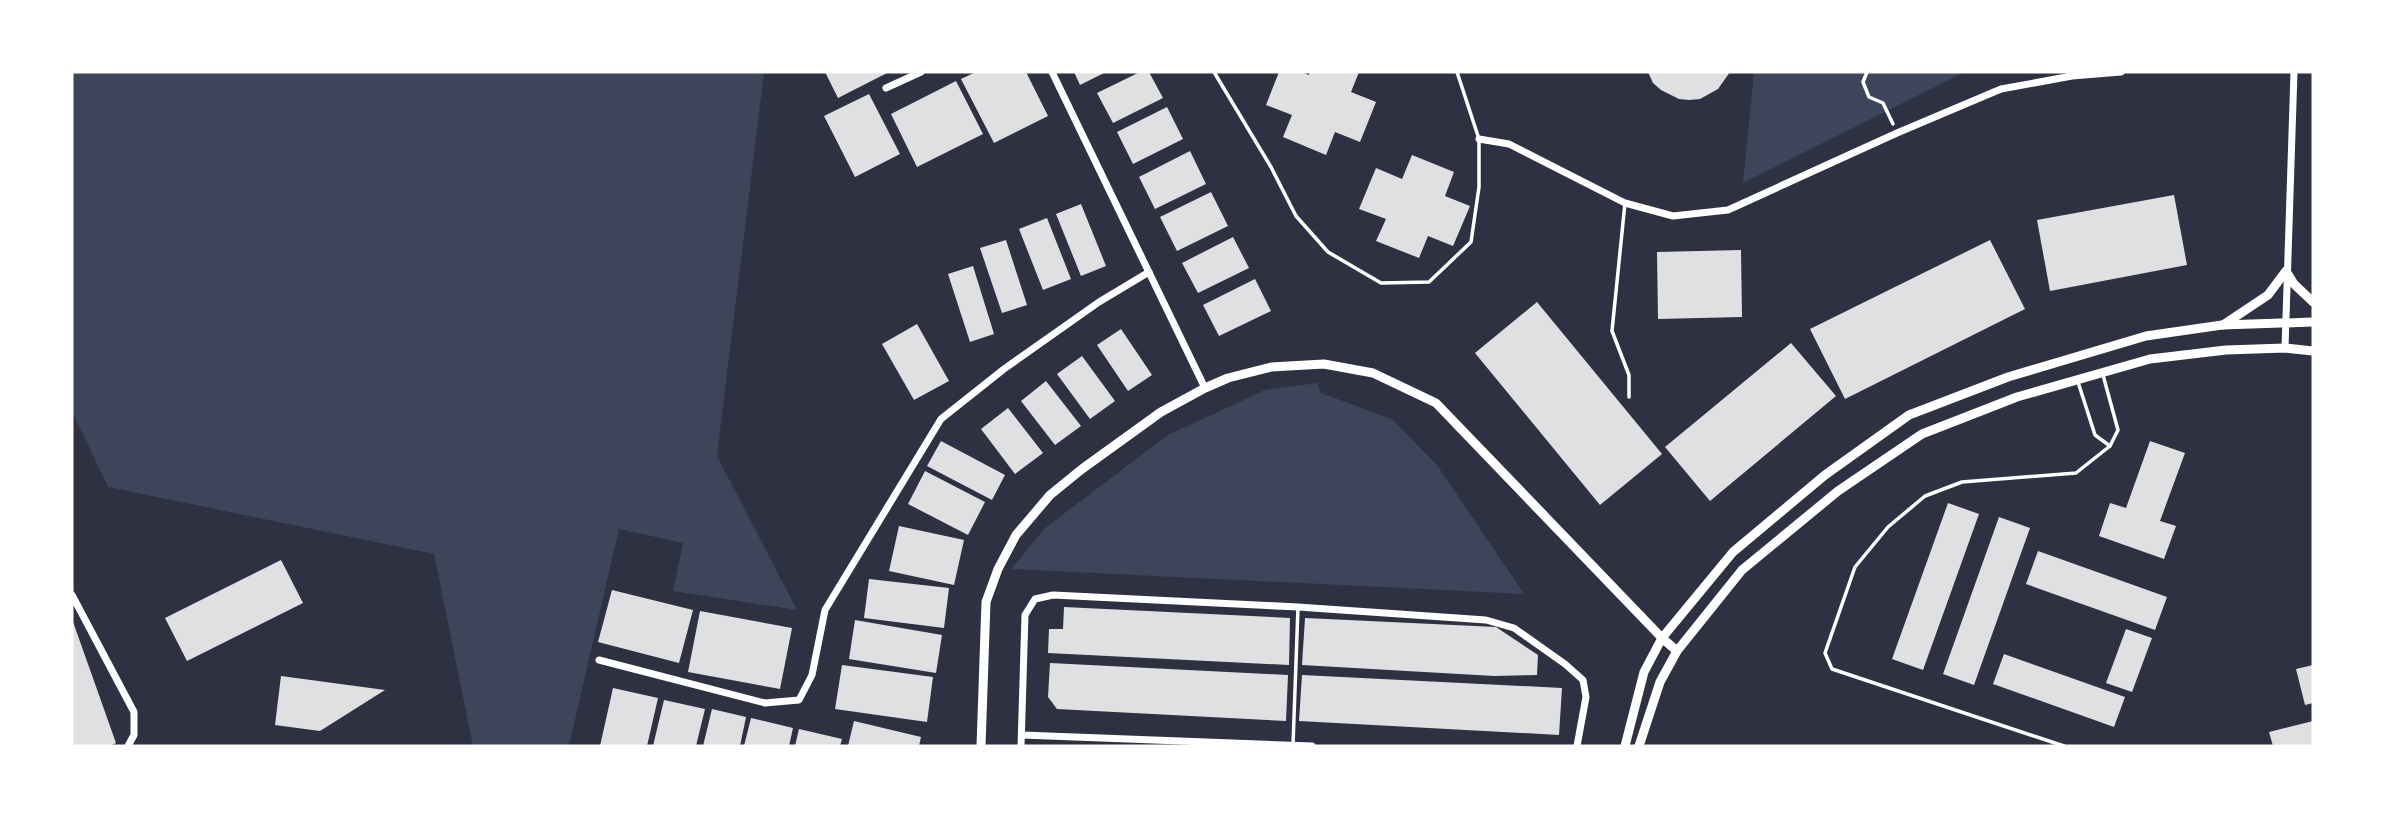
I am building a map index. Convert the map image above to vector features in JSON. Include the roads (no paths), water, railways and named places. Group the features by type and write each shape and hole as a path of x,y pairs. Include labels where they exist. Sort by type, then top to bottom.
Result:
{"street":[{"path":"886,88 920,72"},
{"path":"1052,72 1205,388"},
{"path":"1479,139 1509,144 1625,203 1673,216 1728,210 1897,132 2001,89 2072,76 2120,72"},
{"path":"2285,348 2294,72"},
{"path":"2286,271 2294,284 2313,302"},
{"path":"2222,326 2268,295 2286,271"},
{"path":"600,660 765,704 799,700 813,675 825,610 942,419 1004,369 1099,302 1149,272"},
{"path":"1625,746 1644,673 1661,638 1733,552 1825,475 1909,415 2008,377 2146,336 2222,326 2313,323"},
{"path":"1639,746 1660,682 1677,651 1742,570 1838,491 1922,434 2017,397 2150,359 2226,350 2285,348 2313,351"},
{"path":"981,746 986,602 998,569 1016,535 1050,495 1161,412 1228,378 1270,367 1324,364 1373,373 1436,403 1661,638 1677,651"},
{"path":"72,595 134,712 134,735 128,746"},
{"path":"1021,746 1024,615 1035,599 1053,596 1298,607 1486,620 1514,628 1546,649 1583,680 1586,697 1577,746"},
{"path":"1022,735 1312,746"}],"lane":[{"path":"1214,72 1271,167 1296,216 1328,252 1381,283 1429,282 1471,243 1479,187 1479,139 1457,72"},
{"path":"1625,203 1612,331 1629,375 1629,397"},
{"path":"2063,746 1832,669 1825,653 1856,567 1888,527 1924,496 1962,482 2076,473 2110,446 2118,430 2103,373"},
{"path":"2077,380 2095,435 2110,446"},
{"path":"1293,746 1298,607"}]}
